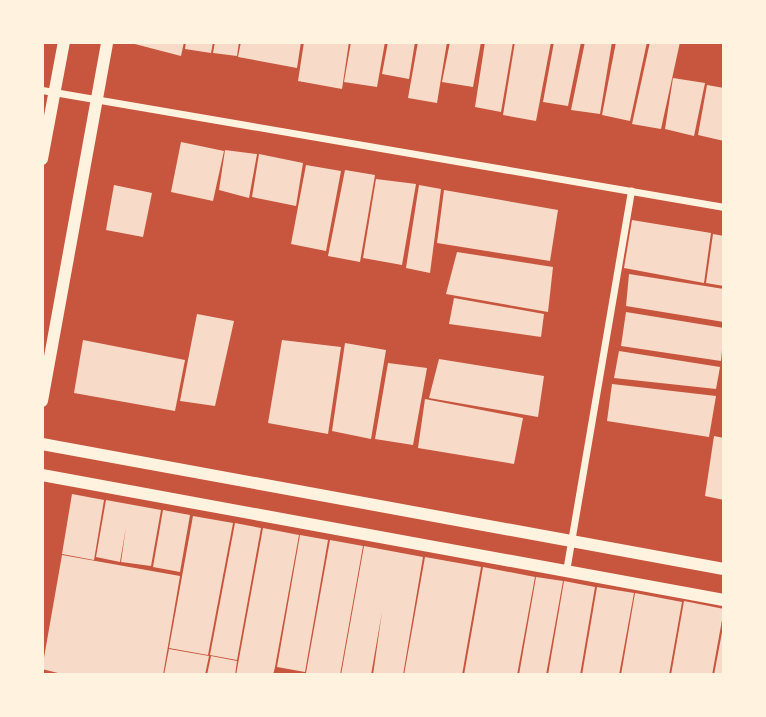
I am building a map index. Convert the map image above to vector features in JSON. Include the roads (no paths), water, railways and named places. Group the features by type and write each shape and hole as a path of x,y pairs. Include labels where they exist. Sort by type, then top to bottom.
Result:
{"street":[{"path":"42,159 64,42"},
{"path":"42,401 107,42"},
{"path":"42,89 724,207"},
{"path":"566,571 631,191"},
{"path":"42,444 724,569"},
{"path":"42,475 724,600"}]}
